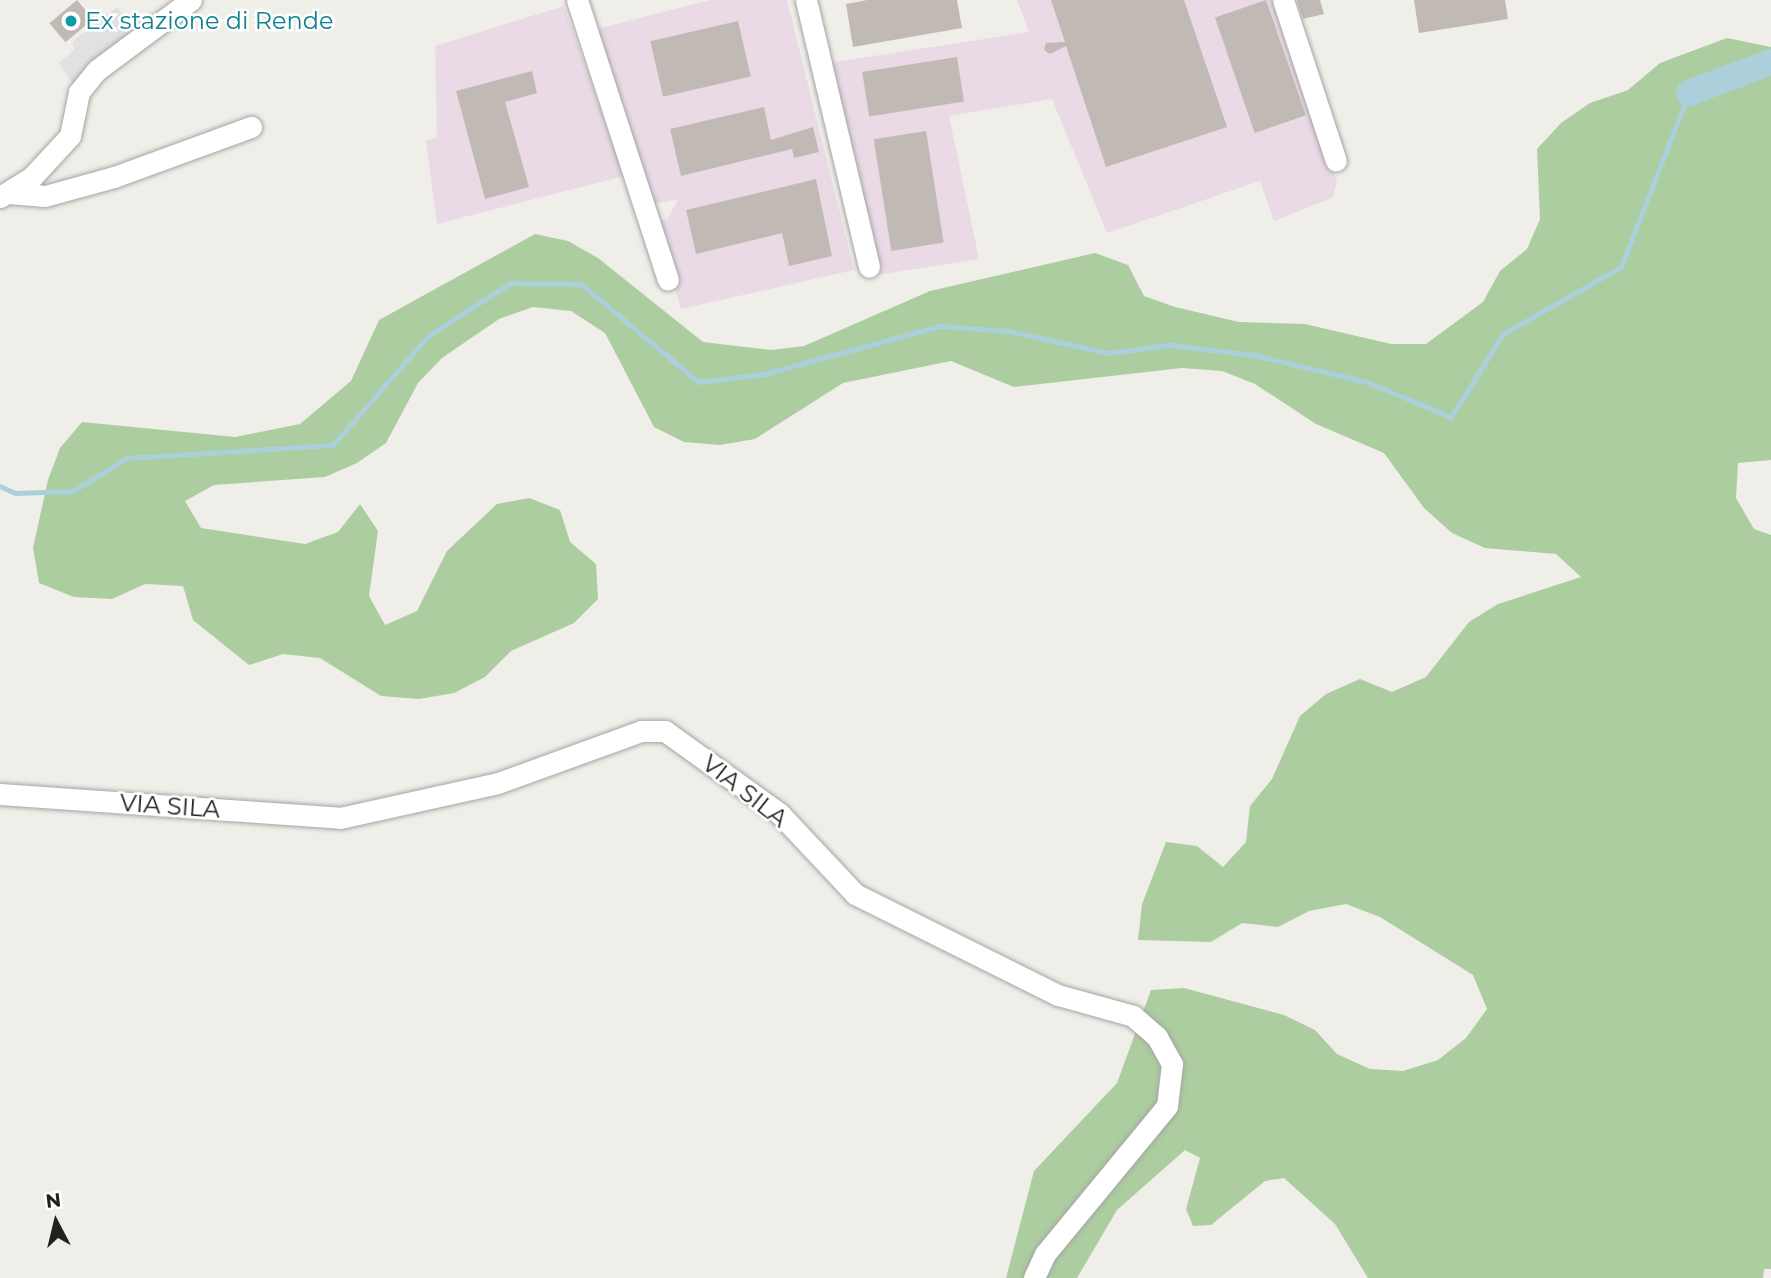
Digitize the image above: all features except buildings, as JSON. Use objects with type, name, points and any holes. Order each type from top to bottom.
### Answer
[{"type":"street","points":[[5,195],[70,136],[79,92],[97,70],[191,0]]},
{"type":"street","points":[[578,0],[668,280]]},
{"type":"street","points":[[806,0],[869,267]]},
{"type":"street","points":[[1283,0],[1336,161]]},
{"type":"street","points":[[5,195],[45,196],[103,180],[251,127]]},
{"type":"street","name":"VIA SILA","points":[[0,794],[340,818],[498,783],[641,730],[666,731],[780,814],[855,894],[1058,996],[1133,1016],[1157,1037],[1172,1064],[1167,1106],[1045,1254],[1034,1278]]},
{"type":"shaded area","points":[[710,0],[787,0],[854,270],[681,309],[656,222],[667,219],[679,199],[647,205],[597,29]]},
{"type":"shaded area","points":[[1017,0],[1274,0],[1337,182],[1332,198],[1274,221],[1260,181],[1107,233],[1052,99],[949,116],[979,259],[877,275],[829,63],[1029,32]]},
{"type":"shaded area","points":[[564,6],[624,176],[437,224],[426,141],[437,137],[435,46]]},
{"type":"shaded area","points":[[117,7],[142,36],[79,92],[59,63],[75,49],[72,42]]},
{"type":"green space","points":[[1727,38],[1771,47],[1771,460],[1738,463],[1736,498],[1754,529],[1771,535],[1771,1269],[1764,1269],[1763,1278],[1368,1278],[1335,1224],[1284,1178],[1265,1181],[1211,1225],[1193,1226],[1186,1209],[1200,1158],[1185,1150],[1117,1210],[1077,1278],[1006,1278],[1034,1171],[1117,1083],[1151,990],[1184,988],[1284,1015],[1315,1030],[1337,1054],[1370,1069],[1403,1071],[1438,1060],[1466,1038],[1487,1009],[1473,975],[1380,917],[1346,904],[1309,911],[1278,927],[1242,923],[1211,942],[1138,940],[1142,904],[1166,842],[1197,846],[1223,867],[1246,842],[1250,806],[1272,779],[1300,716],[1326,694],[1360,679],[1392,692],[1426,677],[1469,622],[1498,604],[1581,577],[1556,554],[1485,548],[1452,533],[1424,508],[1384,453],[1316,424],[1255,384],[1222,371],[1182,368],[1014,387],[951,361],[843,383],[755,439],[720,445],[684,442],[654,427],[605,333],[571,311],[533,307],[499,319],[442,358],[418,383],[386,443],[357,463],[325,477],[214,485],[185,501],[201,528],[305,544],[338,532],[360,504],[378,531],[369,596],[385,625],[417,611],[447,551],[497,504],[529,498],[560,510],[570,542],[596,564],[598,599],[574,623],[511,651],[485,677],[454,693],[419,699],[381,696],[320,658],[283,654],[249,665],[193,620],[183,586],[145,584],[112,599],[74,597],[39,583],[33,548],[48,480],[60,448],[82,422],[235,437],[300,424],[351,381],[379,320],[535,234],[568,241],[598,258],[703,342],[771,350],[804,346],[930,291],[1095,253],[1128,265],[1144,296],[1175,307],[1239,322],[1305,324],[1391,344],[1426,344],[1483,302],[1500,271],[1527,249],[1540,219],[1537,149],[1561,123],[1590,103],[1628,90],[1660,63]]},
{"type":"waterway","points":[[1689,93],[1771,62]]},
{"type":"waterway","points":[[0,486],[16,493],[73,491],[127,458],[333,445],[428,336],[511,283],[581,284],[699,382],[764,374],[940,326],[1009,331],[1108,353],[1170,345],[1254,355],[1367,382],[1451,417],[1503,334],[1621,267],[1689,93]]},
{"type":"place","name":"Ex stazione di Rende","points":[[71,21]]}]
